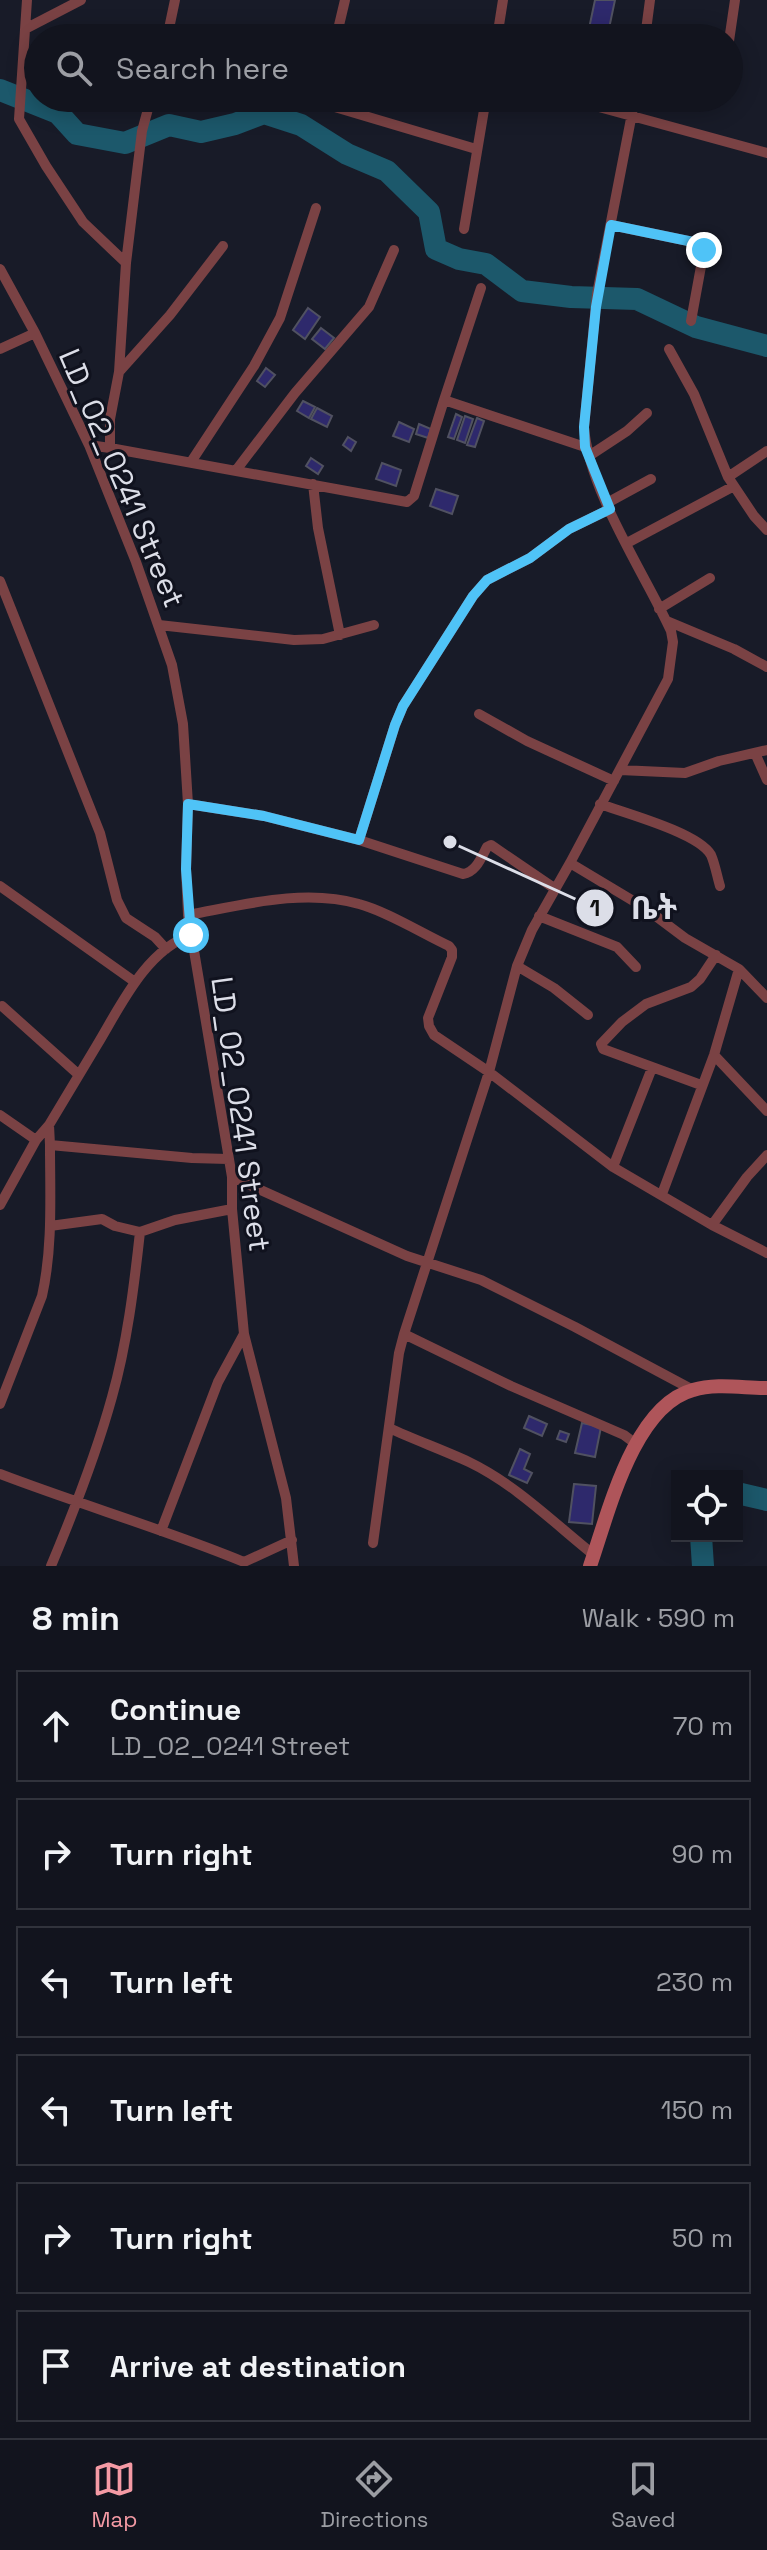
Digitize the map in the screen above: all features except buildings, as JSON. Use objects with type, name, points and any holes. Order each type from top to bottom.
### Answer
[{"type":"main road","points":[[592,1561],[636,1444],[662,1409],[693,1390],[767,1388]]},
{"type":"street","points":[[35,24],[81,0]]},
{"type":"street","points":[[170,24],[175,0]]},
{"type":"street","points":[[339,24],[345,0]]},
{"type":"street","points":[[499,24],[503,0]]},
{"type":"street","points":[[647,24],[650,0]]},
{"type":"street","points":[[731,24],[735,0]]},
{"type":"street","points":[[27,1],[27,24]]},
{"type":"street","points":[[24,61],[19,119],[25,131],[83,222],[126,263]]},
{"type":"street","points":[[110,448],[110,419],[119,372],[126,263],[142,131],[147,112]]},
{"type":"street","points":[[352,112],[476,149]]},
{"type":"street","points":[[464,229],[483,112]]},
{"type":"street","points":[[625,112],[767,153]]},
{"type":"street","points":[[373,1543],[399,1353],[489,1072],[517,966],[539,916],[668,679],[673,642],[667,621],[608,506],[587,451],[584,427],[597,294],[633,114]]},
{"type":"street","points":[[191,462],[254,366],[280,318],[316,208]]},
{"type":"street","points":[[611,225],[702,246],[704,250],[691,321]]},
{"type":"street","points":[[119,372],[170,315],[223,246]]},
{"type":"street","points":[[237,469],[295,393],[369,307],[394,250]]},
{"type":"street","name":"LD_02_0241 Street","points":[[0,269],[89,445],[172,665],[183,724],[188,804],[188,915],[232,1177],[232,1209],[244,1334],[280,1472],[294,1566]]},
{"type":"street","points":[[89,445],[237,469],[396,501],[411,500],[481,288]]},
{"type":"street","points":[[0,349],[35,333]]},
{"type":"street","points":[[669,349],[694,394],[731,481],[767,530]]},
{"type":"street","points":[[444,400],[587,451],[627,431],[647,413]]},
{"type":"street","points":[[627,543],[731,481],[767,451]]},
{"type":"street","points":[[359,840],[403,706],[473,596],[487,580],[530,558],[569,529],[651,479]]},
{"type":"street","points":[[313,484],[318,528],[340,635]]},
{"type":"street","points":[[659,609],[710,578]]},
{"type":"street","points":[[0,581],[100,833],[117,900],[126,918],[155,937],[166,949]]},
{"type":"street","points":[[667,621],[734,649],[767,667]]},
{"type":"street","points":[[159,625],[294,640],[323,639],[374,625]]},
{"type":"street","points":[[479,714],[527,741],[614,781]]},
{"type":"street","points":[[620,770],[685,773],[767,750]]},
{"type":"street","points":[[755,753],[767,780]]},
{"type":"street","points":[[188,804],[264,816],[359,840],[463,874],[475,868],[491,845],[554,888]]},
{"type":"street","points":[[600,804],[648,820],[702,844],[711,855],[720,886]]},
{"type":"street","points":[[570,863],[645,908],[685,938],[739,969],[767,998]]},
{"type":"street","points":[[0,886],[135,982]]},
{"type":"street","points":[[188,915],[305,897],[345,900],[363,905],[449,946],[452,957],[428,1018],[434,1035],[489,1072],[613,1167],[767,1253]]},
{"type":"street","points":[[539,916],[617,947],[636,967]]},
{"type":"street","points":[[0,1205],[36,1140],[49,1125],[135,982],[166,949],[191,935]]},
{"type":"street","points":[[701,1085],[603,1049],[601,1044],[622,1022],[646,1004],[691,987],[716,955]]},
{"type":"street","points":[[517,966],[554,988],[588,1015]]},
{"type":"street","points":[[662,1194],[714,1055],[739,969]]},
{"type":"street","points":[[2,1006],[79,1075]]},
{"type":"street","points":[[714,1055],[767,1111]]},
{"type":"street","points":[[613,1167],[652,1068]]},
{"type":"street","points":[[0,1115],[36,1140]]},
{"type":"street","points":[[0,1404],[42,1296],[50,1226],[49,1125]]},
{"type":"street","points":[[50,1145],[169,1157],[228,1159]]},
{"type":"street","points":[[712,1225],[767,1155]]},
{"type":"street","points":[[232,1177],[407,1256],[481,1280],[693,1390]]},
{"type":"street","points":[[50,1226],[102,1219],[115,1226],[140,1232],[175,1220],[232,1209]]},
{"type":"street","points":[[51,1566],[78,1503],[112,1397],[129,1316],[140,1232]]},
{"type":"street","points":[[161,1531],[218,1382],[244,1334]]},
{"type":"street","points":[[404,1334],[511,1386],[624,1435],[636,1444]]},
{"type":"street","points":[[389,1428],[470,1463],[495,1478],[522,1496],[592,1561]]},
{"type":"street","points":[[0,1474],[161,1531],[243,1564],[292,1540]]},
{"type":"waterway","points":[[0,90],[24,100]]},
{"type":"waterway","points":[[55,112],[77,134],[125,143],[169,125],[201,132],[264,113],[301,125],[347,154],[387,171],[429,212],[436,249],[459,259],[486,264],[522,291],[571,297],[637,299],[696,327],[767,346]]},
{"type":"waterway","points":[[743,1494],[767,1500]]},
{"type":"waterway","points":[[701,1542],[703,1566]]},
{"type":"place","name":"ቤት","points":[[450,842]]},
{"type":"route","points":[[191,935],[186,869],[188,804],[264,816],[359,840],[403,706],[473,596],[487,580],[530,558],[569,529],[610,509],[585,447],[584,427],[596,307],[611,225],[698,243],[704,250]]}]
